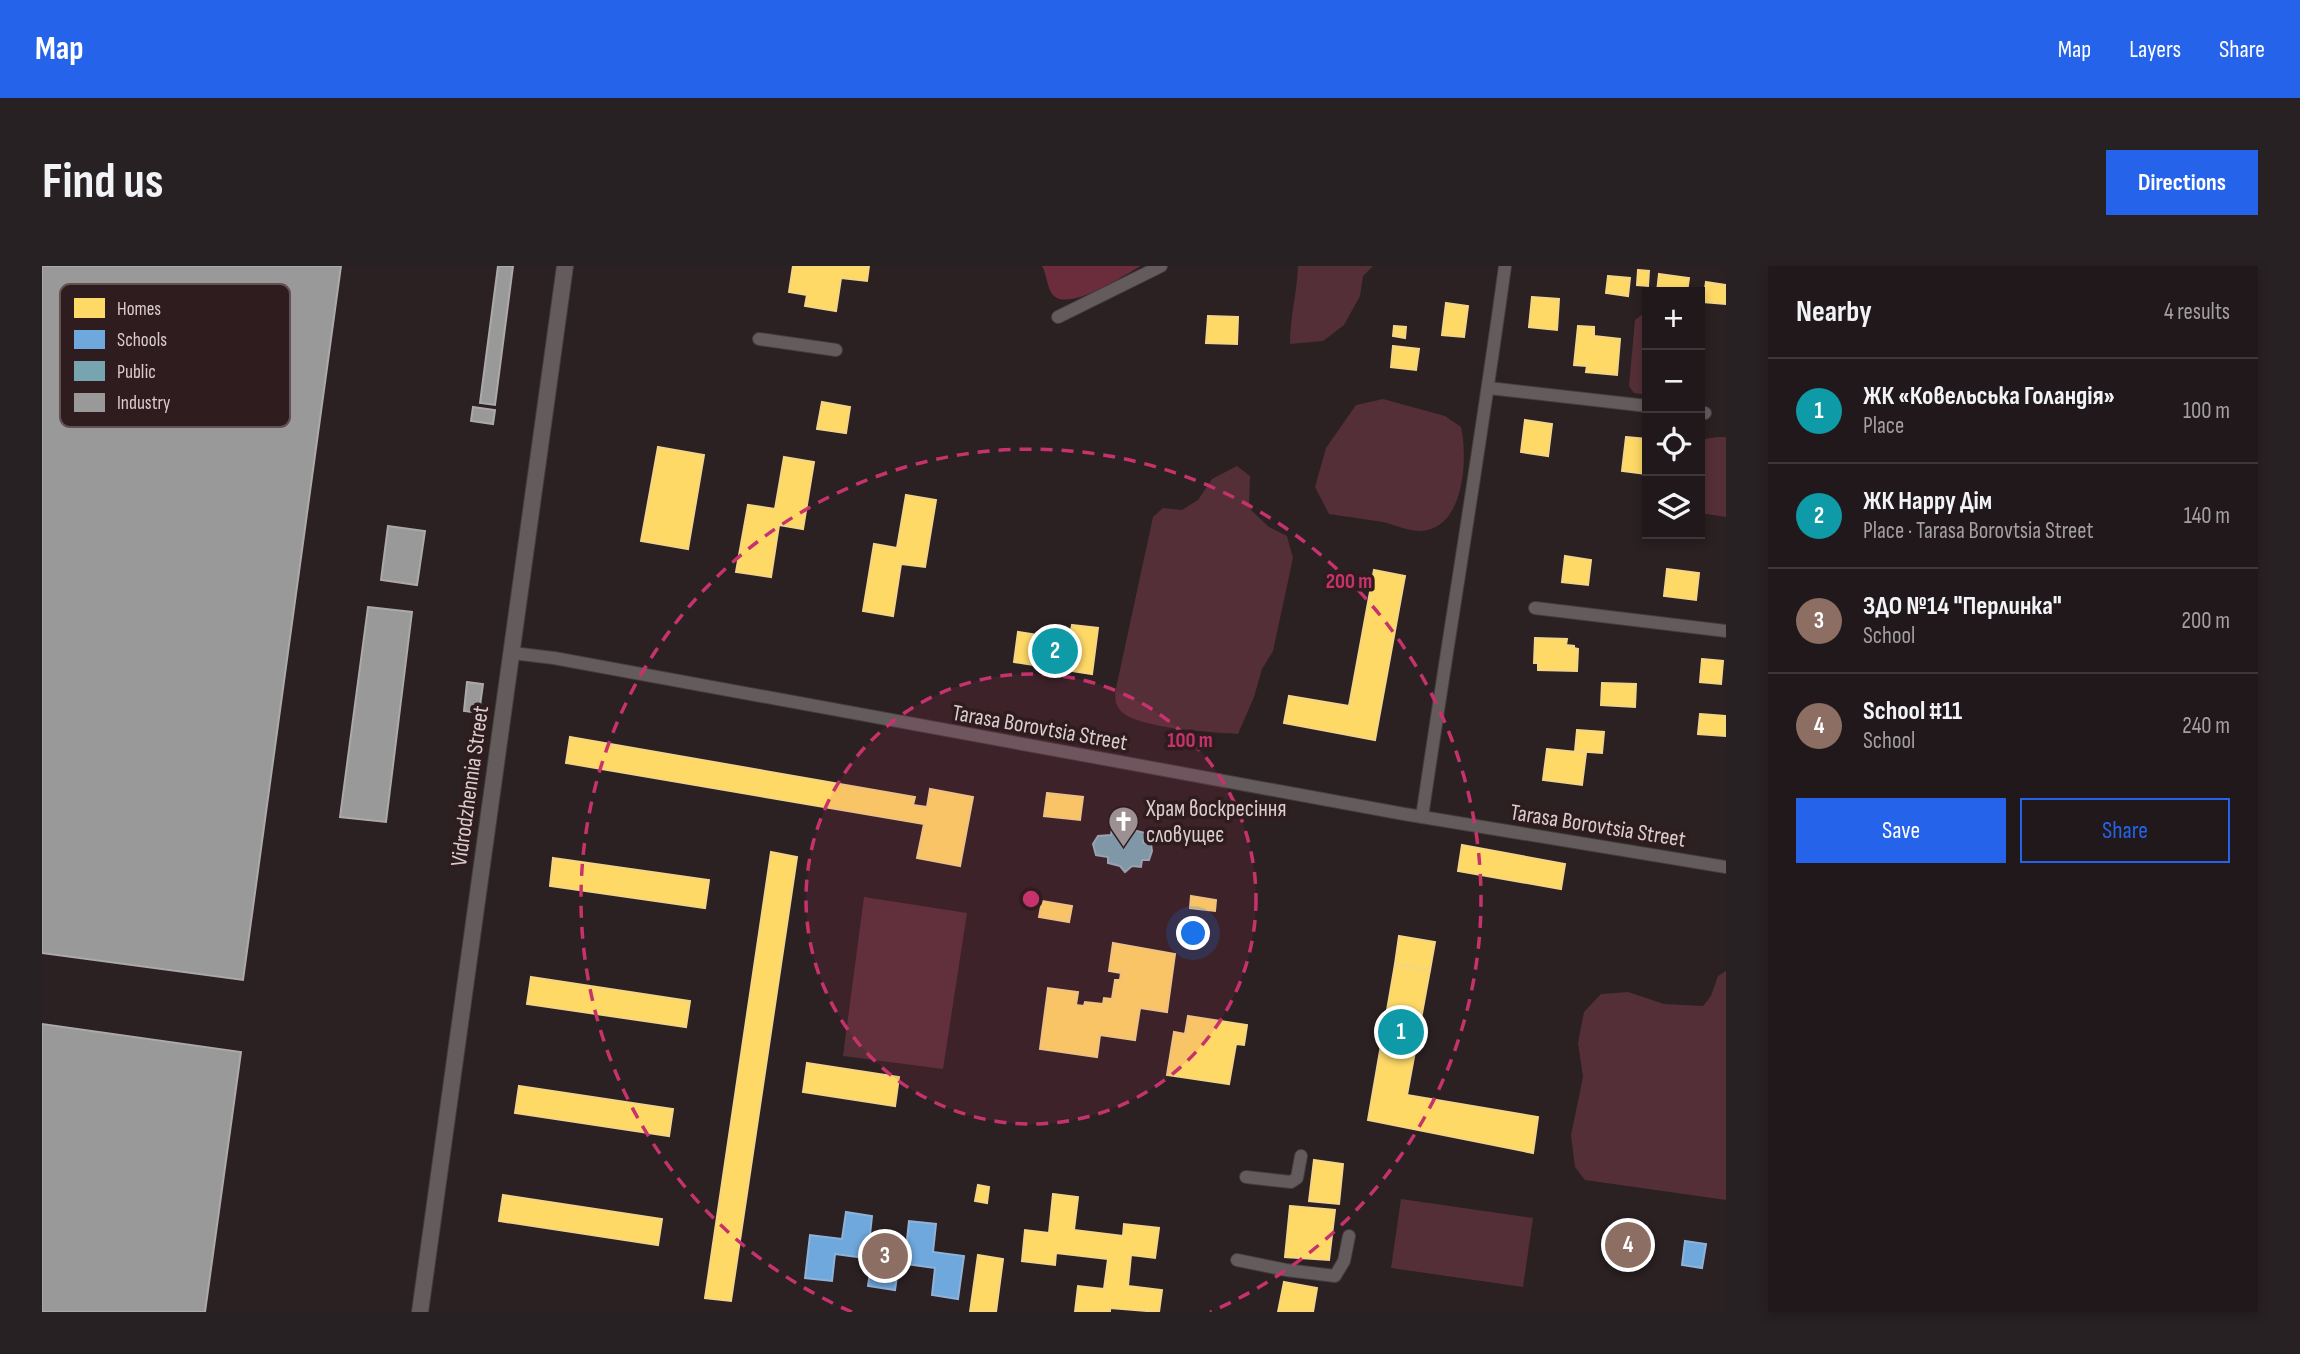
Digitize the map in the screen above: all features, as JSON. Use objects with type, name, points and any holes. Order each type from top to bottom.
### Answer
[{"type":"street","name":"Vidrodzhennia Street","points":[[420,1312],[565,266]]},
{"type":"street","points":[[1058,317],[1161,266]]},
{"type":"street","points":[[1422,817],[1454,594],[1489,388],[1505,266]]},
{"type":"street","points":[[759,339],[836,350]]},
{"type":"street","points":[[1489,388],[1642,405]]},
{"type":"street","points":[[1535,608],[1726,631]]},
{"type":"street","name":"Tarasa Borovtsia Street","points":[[512,653],[1422,817],[1726,867]]},
{"type":"street","points":[[1246,1177],[1291,1182],[1297,1178],[1301,1156]]},
{"type":"street","points":[[1237,1260],[1335,1276],[1344,1261],[1349,1236]]},
{"type":"shaded area","points":[[1042,266],[1141,266],[1098,290],[1072,299],[1062,299],[1052,293]]},
{"type":"shaded area","points":[[1298,266],[1373,266],[1363,276],[1360,296],[1344,325],[1323,341],[1290,344]]},
{"type":"shaded area","points":[[1642,315],[1642,394],[1634,393],[1629,386],[1635,320]]},
{"type":"shaded area","points":[[1383,399],[1445,416],[1461,427],[1464,456],[1460,490],[1455,506],[1446,519],[1435,527],[1416,531],[1383,522],[1329,514],[1315,487],[1326,448],[1356,405]]},
{"type":"shaded area","points":[[1726,437],[1726,517],[1705,514],[1705,439]]},
{"type":"shaded area","points":[[1237,466],[1250,476],[1249,508],[1269,527],[1287,536],[1293,558],[1273,651],[1262,669],[1254,697],[1238,734],[1176,728],[1129,716],[1120,710],[1115,699],[1153,517],[1163,508],[1182,510],[1198,500],[1212,479]]},
{"type":"shaded area","points":[[864,897],[967,913],[943,1069],[843,1056]]},
{"type":"shaded area","points":[[1726,971],[1726,1200],[1585,1180],[1575,1167],[1571,1135],[1583,1077],[1578,1043],[1584,1012],[1601,994],[1628,992],[1664,1004],[1703,1006],[1711,996],[1718,976]]},
{"type":"shaded area","points":[[1401,1199],[1533,1218],[1523,1287],[1391,1268]]},
{"type":"building: Homes","points":[[793,266],[869,266],[867,281],[841,278],[836,311],[805,306],[807,295],[789,292]]},
{"type":"building: Homes","points":[[1638,270],[1649,271],[1648,286],[1637,285]]},
{"type":"building: Homes","points":[[1659,274],[1689,278],[1688,287],[1658,287]]},
{"type":"building: Homes","points":[[1608,276],[1630,278],[1628,296],[1606,293]]},
{"type":"building: Homes","points":[[1706,282],[1726,285],[1726,304],[1705,302]]},
{"type":"building: Homes","points":[[1532,297],[1559,299],[1557,330],[1529,327]]},
{"type":"building: Homes","points":[[1446,303],[1468,306],[1464,337],[1442,335]]},
{"type":"building: Homes","points":[[1208,316],[1238,317],[1237,344],[1206,343]]},
{"type":"building: Homes","points":[[1394,326],[1406,327],[1405,338],[1393,336]]},
{"type":"building: Homes","points":[[1578,326],[1594,327],[1594,336],[1620,339],[1617,375],[1586,372],[1587,366],[1574,365]]},
{"type":"building: Homes","points":[[1393,346],[1419,349],[1416,370],[1391,367]]},
{"type":"building: Homes","points":[[822,402],[850,407],[846,433],[817,429]]},
{"type":"building: Homes","points":[[1525,420],[1552,424],[1548,456],[1521,452]]},
{"type":"building: Homes","points":[[1626,437],[1642,439],[1642,473],[1622,471]]},
{"type":"building: Homes","points":[[658,447],[704,455],[688,549],[641,541]]},
{"type":"building: Homes","points":[[784,457],[814,462],[803,529],[779,525],[771,577],[736,572],[748,505],[775,509]]},
{"type":"building: Homes","points":[[906,495],[936,500],[925,567],[901,564],[893,616],[863,611],[874,544],[897,548]]},
{"type":"building: Homes","points":[[1565,556],[1591,560],[1588,585],[1562,582]]},
{"type":"building: Homes","points":[[1667,569],[1699,573],[1696,600],[1664,596]]},
{"type":"building: Homes","points":[[1374,570],[1405,576],[1375,740],[1284,723],[1289,696],[1349,706]]},
{"type":"building: Homes","points":[[1072,625],[1098,628],[1092,674],[1014,662],[1018,632],[1069,640]]},
{"type":"building: Homes","points":[[1535,638],[1567,639],[1566,645],[1578,649],[1577,671],[1538,670],[1538,663],[1534,663]]},
{"type":"building: Homes","points":[[1702,659],[1723,661],[1721,684],[1700,682]]},
{"type":"building: Homes","points":[[1602,683],[1636,684],[1635,707],[1601,705]]},
{"type":"building: Homes","points":[[1700,714],[1726,716],[1726,736],[1698,734]]},
{"type":"building: Homes","points":[[1577,730],[1604,732],[1602,753],[1575,751]]},
{"type":"building: Homes","points":[[570,737],[915,797],[913,805],[927,807],[930,789],[973,797],[960,866],[917,858],[924,824],[566,763]]},
{"type":"building: Homes","points":[[1547,749],[1586,753],[1582,785],[1543,780]]},
{"type":"building: Homes","points":[[1047,793],[1083,797],[1080,820],[1044,816]]},
{"type":"building: Homes","points":[[1462,845],[1565,864],[1561,889],[1458,871]]},
{"type":"building: Homes","points":[[771,852],[797,857],[731,1301],[705,1298]]},
{"type":"building: Homes","points":[[553,858],[709,880],[705,908],[550,886]]},
{"type":"building: Homes","points":[[1191,896],[1216,900],[1215,911],[1190,908]]},
{"type":"building: Homes","points":[[1042,901],[1072,906],[1069,922],[1039,917]]},
{"type":"building: Homes","points":[[1399,936],[1435,942],[1430,970],[1395,964]]},
{"type":"building: Homes","points":[[1113,943],[1175,954],[1167,1012],[1140,1008],[1135,1040],[1100,1035],[1097,1057],[1040,1049],[1048,988],[1078,992],[1076,1005],[1084,1006],[1085,1002],[1103,1004],[1104,998],[1112,999],[1115,980],[1120,980],[1121,973],[1109,971]]},
{"type":"building: Homes","points":[[1395,964],[1430,970],[1407,1095],[1538,1117],[1533,1153],[1368,1120]]},
{"type":"building: Homes","points":[[531,977],[690,1001],[686,1027],[527,1004]]},
{"type":"building: Homes","points":[[1188,1016],[1247,1025],[1244,1045],[1236,1044],[1229,1084],[1167,1075],[1174,1032],[1185,1034]]},
{"type":"building: Homes","points":[[807,1063],[899,1077],[895,1106],[803,1092]]},
{"type":"building: Homes","points":[[519,1086],[673,1109],[669,1136],[515,1113]]},
{"type":"building: Homes","points":[[1314,1160],[1343,1164],[1339,1204],[1309,1201]]},
{"type":"building: Homes","points":[[978,1185],[989,1187],[987,1203],[975,1201]]},
{"type":"building: Homes","points":[[1053,1194],[1078,1197],[1074,1230],[1123,1236],[1124,1224],[1159,1228],[1155,1258],[1131,1255],[1128,1286],[1162,1290],[1159,1312],[1110,1308],[1110,1312],[1075,1312],[1078,1286],[1104,1289],[1108,1259],[1056,1253],[1055,1265],[1022,1261],[1025,1230],[1049,1233]]},
{"type":"building: Homes","points":[[503,1195],[662,1219],[658,1245],[499,1221]]},
{"type":"building: Homes","points":[[1290,1206],[1335,1210],[1329,1260],[1285,1257]]},
{"type":"building: Homes","points":[[978,1255],[1003,1259],[996,1312],[970,1312]]},
{"type":"building: Homes","points":[[1284,1282],[1317,1288],[1313,1312],[1278,1312]]},
{"type":"building: Schools","points":[[846,1212],[872,1216],[869,1244],[906,1249],[909,1221],[936,1224],[933,1252],[964,1256],[958,1299],[932,1295],[935,1268],[899,1263],[895,1290],[868,1286],[872,1259],[835,1254],[832,1281],[805,1278],[810,1235],[842,1239]]},
{"type":"building: Schools","points":[[1685,1241],[1706,1244],[1702,1268],[1682,1265]]},
{"type":"building: Public","name":"Храм воскресіння словущеє","points":[[1129,824],[1133,830],[1145,833],[1143,843],[1151,844],[1152,851],[1149,860],[1142,860],[1141,867],[1132,866],[1125,872],[1120,866],[1108,863],[1108,857],[1096,855],[1093,844],[1098,836],[1111,835],[1112,829],[1123,829]]},
{"type":"building: Industry","points":[[42,266],[341,266],[243,980],[42,953]]},
{"type":"building: Industry","points":[[498,266],[513,266],[495,405],[480,403]]},
{"type":"building: Industry","points":[[473,407],[495,410],[493,424],[471,421]]},
{"type":"building: Industry","points":[[388,526],[425,531],[417,585],[381,580]]},
{"type":"building: Industry","points":[[368,607],[412,612],[386,822],[340,817]]},
{"type":"building: Industry","points":[[467,682],[483,684],[479,713],[464,711]]},
{"type":"building: Industry","points":[[42,1024],[241,1052],[205,1312],[42,1312]]},
{"type":"place","name":"ЖК Happy Дім","points":[[1055,651]]},
{"type":"place","name":"Храм воскресіння словущеє","points":[[1123,848]]},
{"type":"place","name":"ЖК «Ковельська Голандія»","points":[[1401,1032]]},
{"type":"place","name":"School #11","points":[[1628,1245]]},
{"type":"place","name":"ЗДО №14 \"Перлинка\"","points":[[885,1256]]}]
